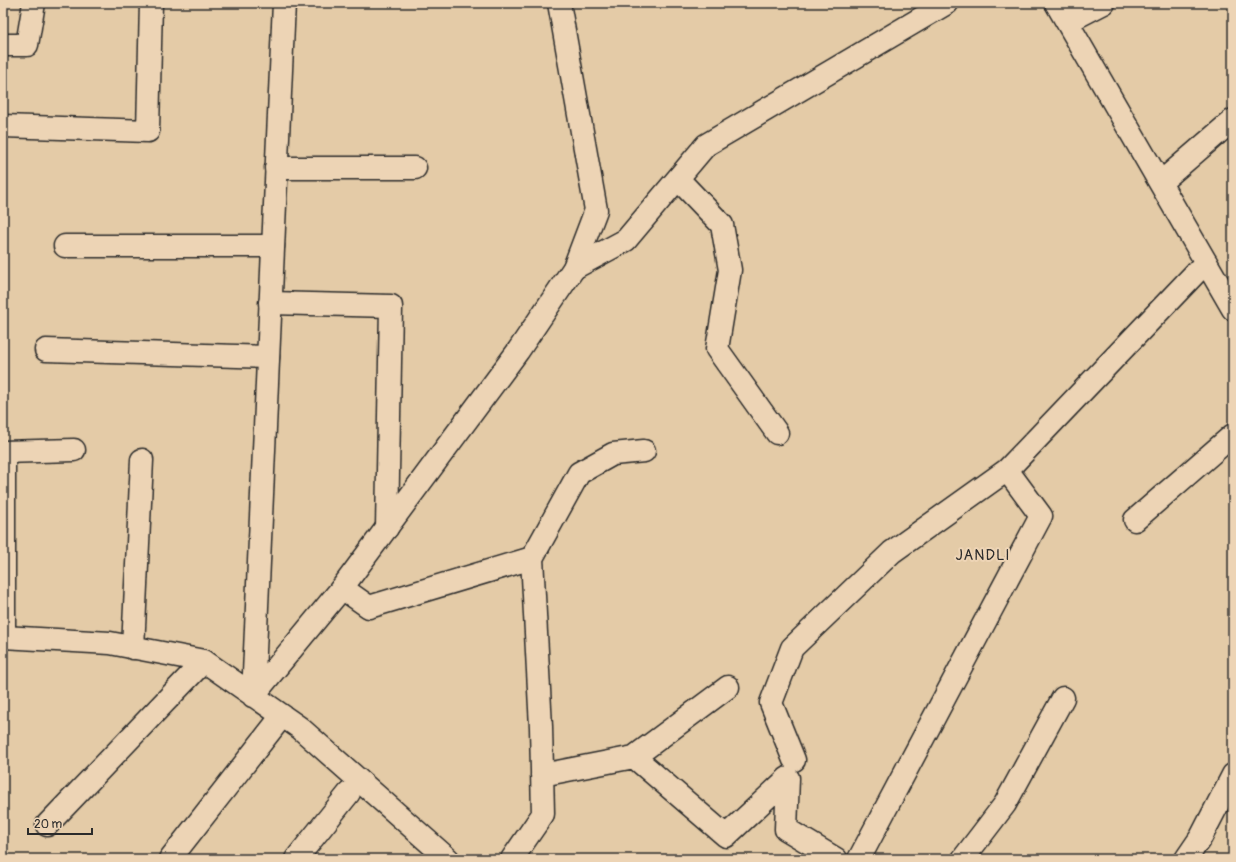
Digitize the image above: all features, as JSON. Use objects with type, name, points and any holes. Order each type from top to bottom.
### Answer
[{"type":"street","points":[[3,45],[27,45],[34,3]]},
{"type":"street","points":[[3,126],[148,131],[151,3]]},
{"type":"street","points":[[253,696],[284,3]]},
{"type":"street","points":[[253,696],[342,588],[518,351],[574,268],[596,210],[559,3]]},
{"type":"street","points":[[574,268],[626,240],[706,145],[947,3]]},
{"type":"street","points":[[1056,3],[1233,309]]},
{"type":"street","points":[[1067,22],[1104,3]]},
{"type":"street","points":[[1160,183],[1233,120]]},
{"type":"street","points":[[276,168],[415,168]]},
{"type":"street","points":[[678,178],[722,225],[730,270],[717,349],[777,432]]},
{"type":"street","points":[[65,246],[273,246]]},
{"type":"street","points":[[794,760],[771,703],[792,648],[892,552],[1007,470],[1206,262]]},
{"type":"street","points":[[270,303],[391,306],[386,528]]},
{"type":"street","points":[[46,350],[268,357]]},
{"type":"street","points":[[1135,520],[1233,435]]},
{"type":"street","points":[[74,450],[4,452],[4,637],[110,643],[204,661],[300,728],[448,859]]},
{"type":"street","points":[[512,859],[543,814],[541,727],[532,558],[579,473],[613,454],[644,451]]},
{"type":"street","points":[[134,648],[142,460]]},
{"type":"street","points":[[860,859],[1041,516],[1007,470]]},
{"type":"street","points":[[342,588],[369,607],[532,558]]},
{"type":"street","points":[[47,825],[204,661]]},
{"type":"street","points":[[542,775],[634,757],[728,686]]},
{"type":"street","points":[[963,859],[1006,804],[1063,698]]},
{"type":"street","points":[[170,859],[282,716]]},
{"type":"street","points":[[634,757],[726,836],[788,778],[786,829],[836,859]]},
{"type":"street","points":[[1186,859],[1201,837],[1233,775]]},
{"type":"street","points":[[296,859],[349,793]]},
{"type":"district","name":"JANDLI","points":[[983,555]]}]
